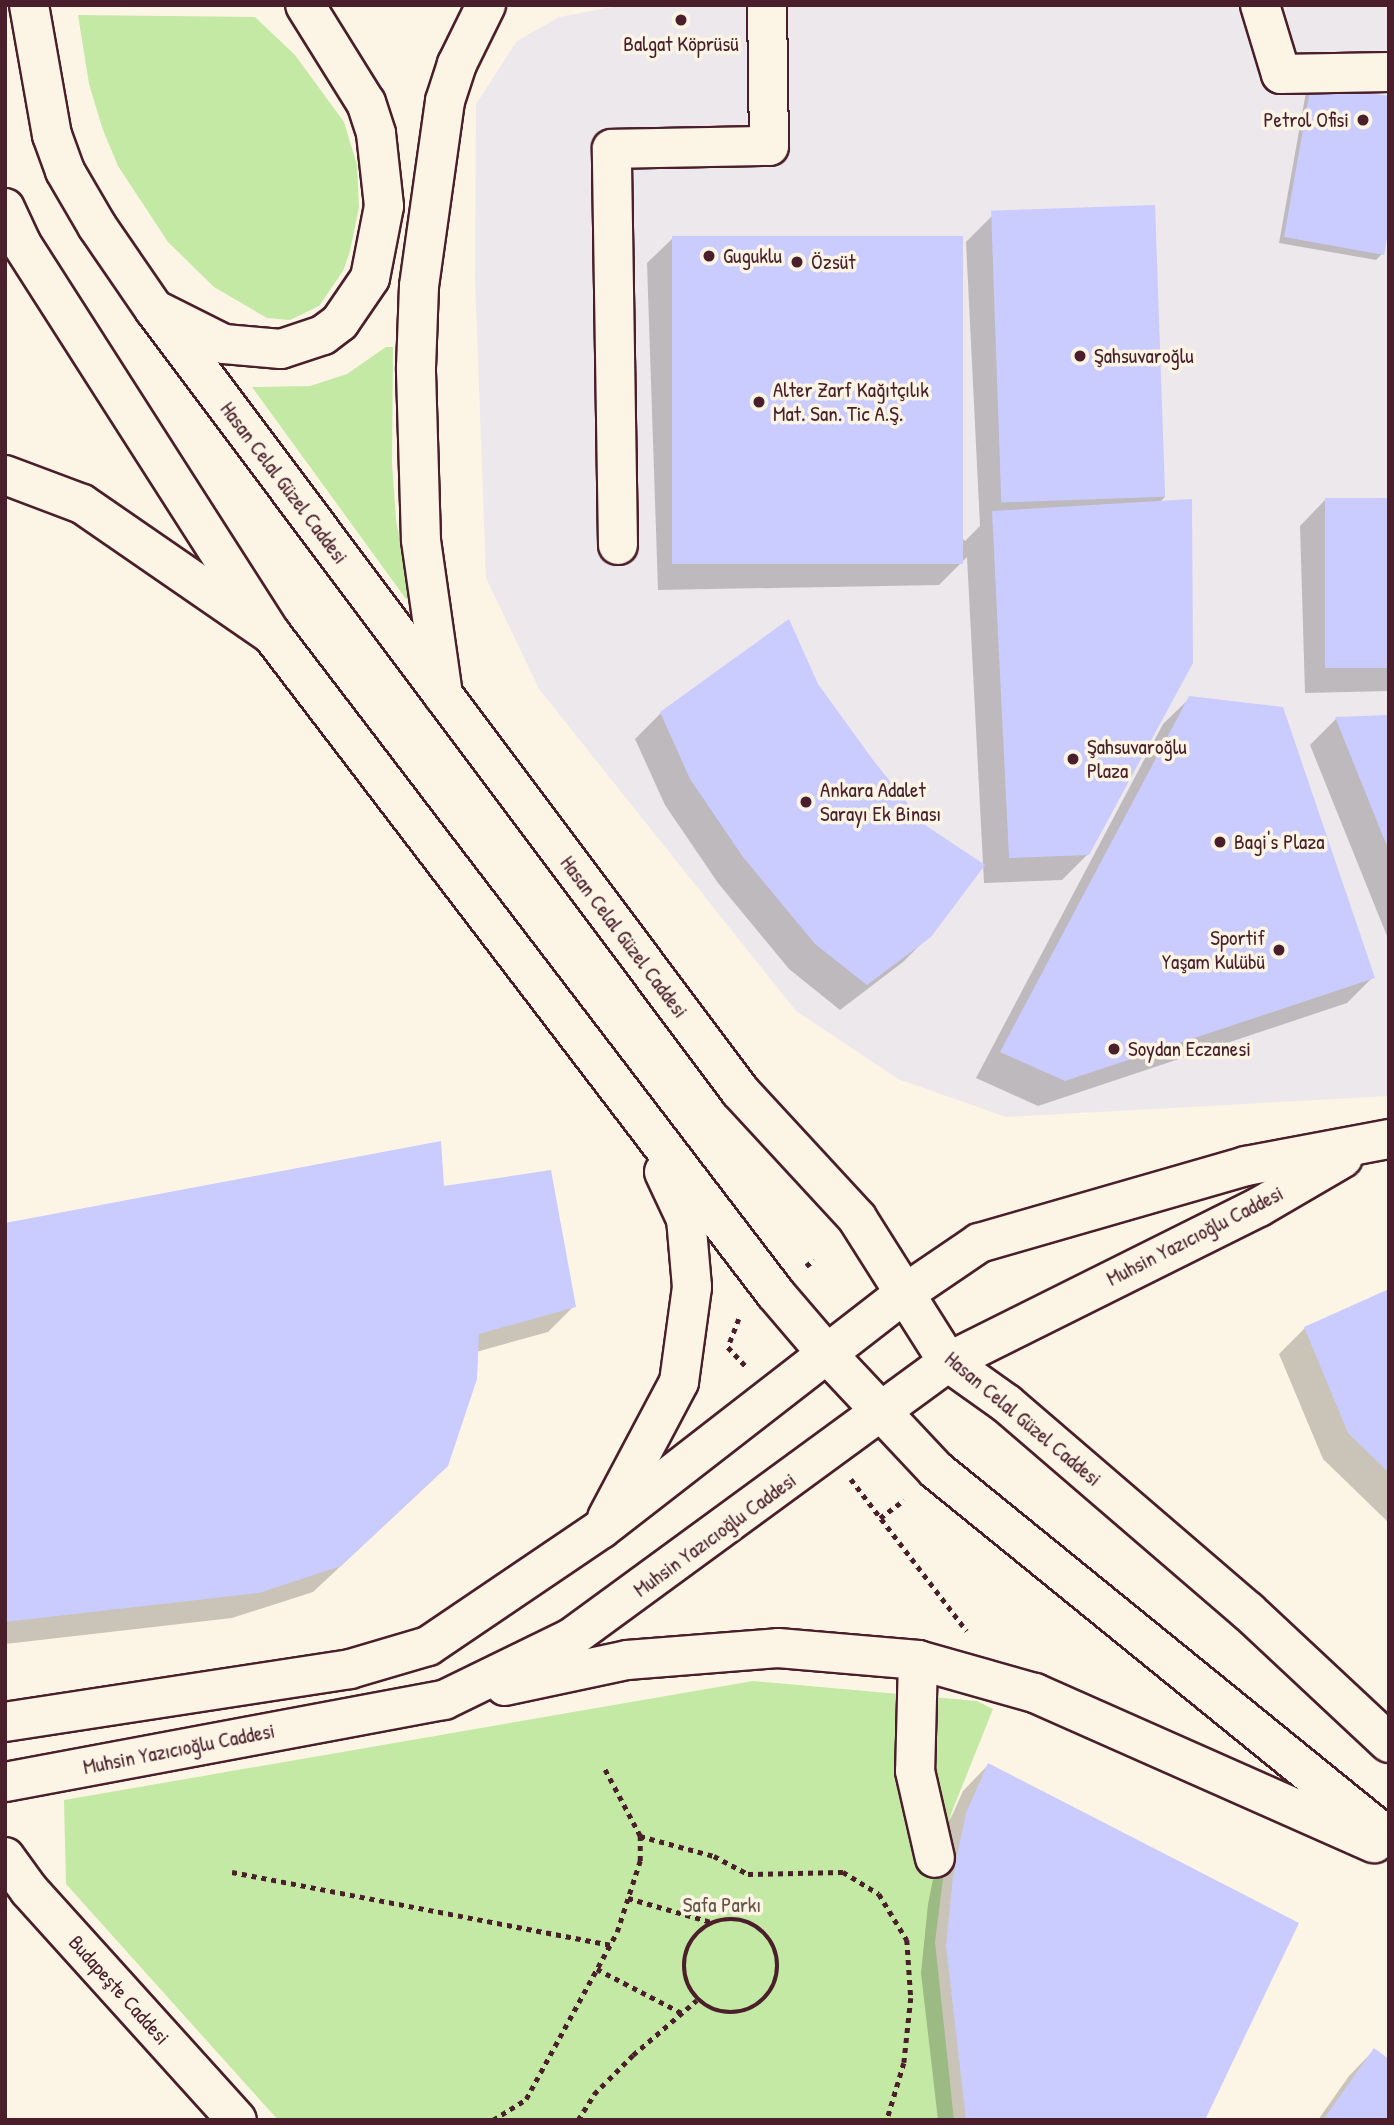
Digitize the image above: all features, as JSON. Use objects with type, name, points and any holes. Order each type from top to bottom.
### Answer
[{"type":"main road","name":"Hasan Celal Güzel Caddesi","points":[[29,5],[43,95],[65,170],[154,310],[740,1091],[857,1217],[948,1362],[1007,1404],[1248,1611],[1389,1743]]},
{"type":"main road","points":[[154,310],[224,344],[281,349],[323,335],[340,321],[370,278],[384,206],[376,133],[366,103],[305,5]]},
{"type":"main road","points":[[443,695],[421,540],[415,368],[419,286],[445,101],[457,64],[486,5]]},
{"type":"main road","points":[[618,545],[612,149],[769,146],[767,5]]},
{"type":"main road","points":[[1260,5],[1281,74],[1389,72]]},
{"type":"main road","points":[[5,208],[21,243],[272,635],[633,1106],[829,1356],[936,1470],[1389,1838]]},
{"type":"main road","points":[[5,475],[82,504],[272,635]]},
{"type":"main road","points":[[601,1529],[679,1382],[692,1287],[686,1219],[633,1106]]},
{"type":"main road","name":"Muhsin Yazıcıoğlu Caddesi","points":[[5,1722],[349,1669],[428,1646],[601,1529],[829,1356],[904,1294],[979,1243],[1246,1167],[1379,1141]]},
{"type":"main road","name":"Muhsin Yazıcıoğlu Caddesi","points":[[5,1782],[444,1700],[571,1638],[883,1415],[948,1362],[1259,1207],[1379,1141]]},
{"type":"main road","points":[[444,1700],[627,1660],[778,1648],[918,1660],[1035,1693],[1389,1849]]},
{"type":"main road","points":[[918,1660],[915,1771],[935,1858]]},
{"type":"main road","name":"Budapeşte Caddesi","points":[[5,1857],[29,1890],[237,2120]]},
{"type":"path","points":[[806,1266],[814,1261]]},
{"type":"path","points":[[739,1320],[729,1347],[750,1370]]},
{"type":"path","points":[[844,1471],[971,1636]]},
{"type":"path","points":[[880,1518],[904,1500]]},
{"type":"path","points":[[494,2120],[526,2099],[610,1945],[640,1861],[640,1836],[604,1768]]},
{"type":"path","points":[[640,1836],[714,1856],[748,1874],[843,1872],[879,1894],[907,1940],[911,1997],[904,2063],[887,2120]]},
{"type":"path","points":[[232,1872],[610,1945]]},
{"type":"path","points":[[628,1898],[711,1922]]},
{"type":"path","points":[[730,1918],[748,1921],[769,1939],[779,1965],[765,1999],[750,2010],[731,2014],[713,2010],[697,2000],[687,1985],[686,1948],[696,1932],[711,1922],[730,1918]]},
{"type":"path","points":[[597,1969],[682,2013]]},
{"type":"path","points":[[578,2120],[594,2094],[697,2000]]},
{"type":"shaded area","points":[[623,5],[1389,5],[1389,1096],[1006,1117],[898,1079],[796,1011],[539,689],[486,578],[475,278],[476,104],[517,41],[559,17]]},
{"type":"green space","points":[[78,15],[255,17],[295,55],[344,122],[357,165],[359,207],[350,251],[343,271],[319,306],[290,320],[267,318],[214,287],[168,242],[118,166],[103,130],[89,84]]},
{"type":"green space","points":[[386,347],[393,347],[392,463],[396,520],[411,597],[406,599],[252,387],[310,386],[347,374]]},
{"type":"green space","name":"Safa Parkı","points":[[753,1681],[977,1701],[993,1709],[951,1814],[935,1942],[954,2120],[278,2120],[66,1884],[64,1800]]},
{"type":"building","points":[[1311,84],[1389,96],[1389,227],[1384,255],[1284,237]]},
{"type":"building","name":"Şahsuvaroğlu","points":[[1155,205],[1165,497],[1001,503],[991,211]]},
{"type":"building","points":[[672,236],[963,236],[963,564],[672,564]]},
{"type":"building","points":[[1325,498],[1389,498],[1389,668],[1325,668]]},
{"type":"building","name":"Şahsuvaroğlu Plaza","points":[[1192,499],[1193,663],[1089,855],[1009,858],[992,511]]},
{"type":"building","name":"Ankara Adalet Sarayı Ek Binası","points":[[789,619],[818,684],[873,760],[925,825],[985,865],[931,937],[867,985],[815,944],[743,857],[690,779],[660,712]]},
{"type":"building","name":"Bagi's Plaza","points":[[1189,696],[1283,707],[1375,978],[1065,1081],[1000,1052]]},
{"type":"building","points":[[1389,715],[1389,851],[1335,717]]},
{"type":"building","points":[[441,1141],[444,1186],[551,1170],[576,1307],[479,1334],[477,1379],[448,1466],[341,1566],[259,1593],[5,1622],[5,1223]]},
{"type":"building","points":[[1389,1289],[1389,1473],[1348,1433],[1304,1327]]},
{"type":"building","points":[[988,1763],[1299,1923],[1205,2120],[966,2120],[946,1946],[953,1876],[966,1813]]},
{"type":"building","points":[[1374,2048],[1389,2059],[1389,2120],[1323,2120]]},
{"type":"place","name":"Balgat Köprüsü","points":[[681,20]]},
{"type":"place","name":"Petrol Ofisi","points":[[1363,120]]},
{"type":"place","name":"Guguklu","points":[[709,256]]},
{"type":"place","name":"Özsüt","points":[[797,262]]},
{"type":"place","name":"Şahsuvaroğlu","points":[[1080,356]]},
{"type":"place","name":"Alter Zarf Kağıtçılık Mat. San. Tic A.Ş.","points":[[759,402]]},
{"type":"place","name":"Şahsuvaroğlu Plaza","points":[[1073,759]]},
{"type":"place","name":"Ankara Adalet Sarayı Ek Binası","points":[[806,802]]},
{"type":"place","name":"Bagi's Plaza","points":[[1220,842]]},
{"type":"place","name":"Sportif Yaşam Kulübü","points":[[1279,950]]},
{"type":"place","name":"Soydan Eczanesi","points":[[1114,1049]]}]
